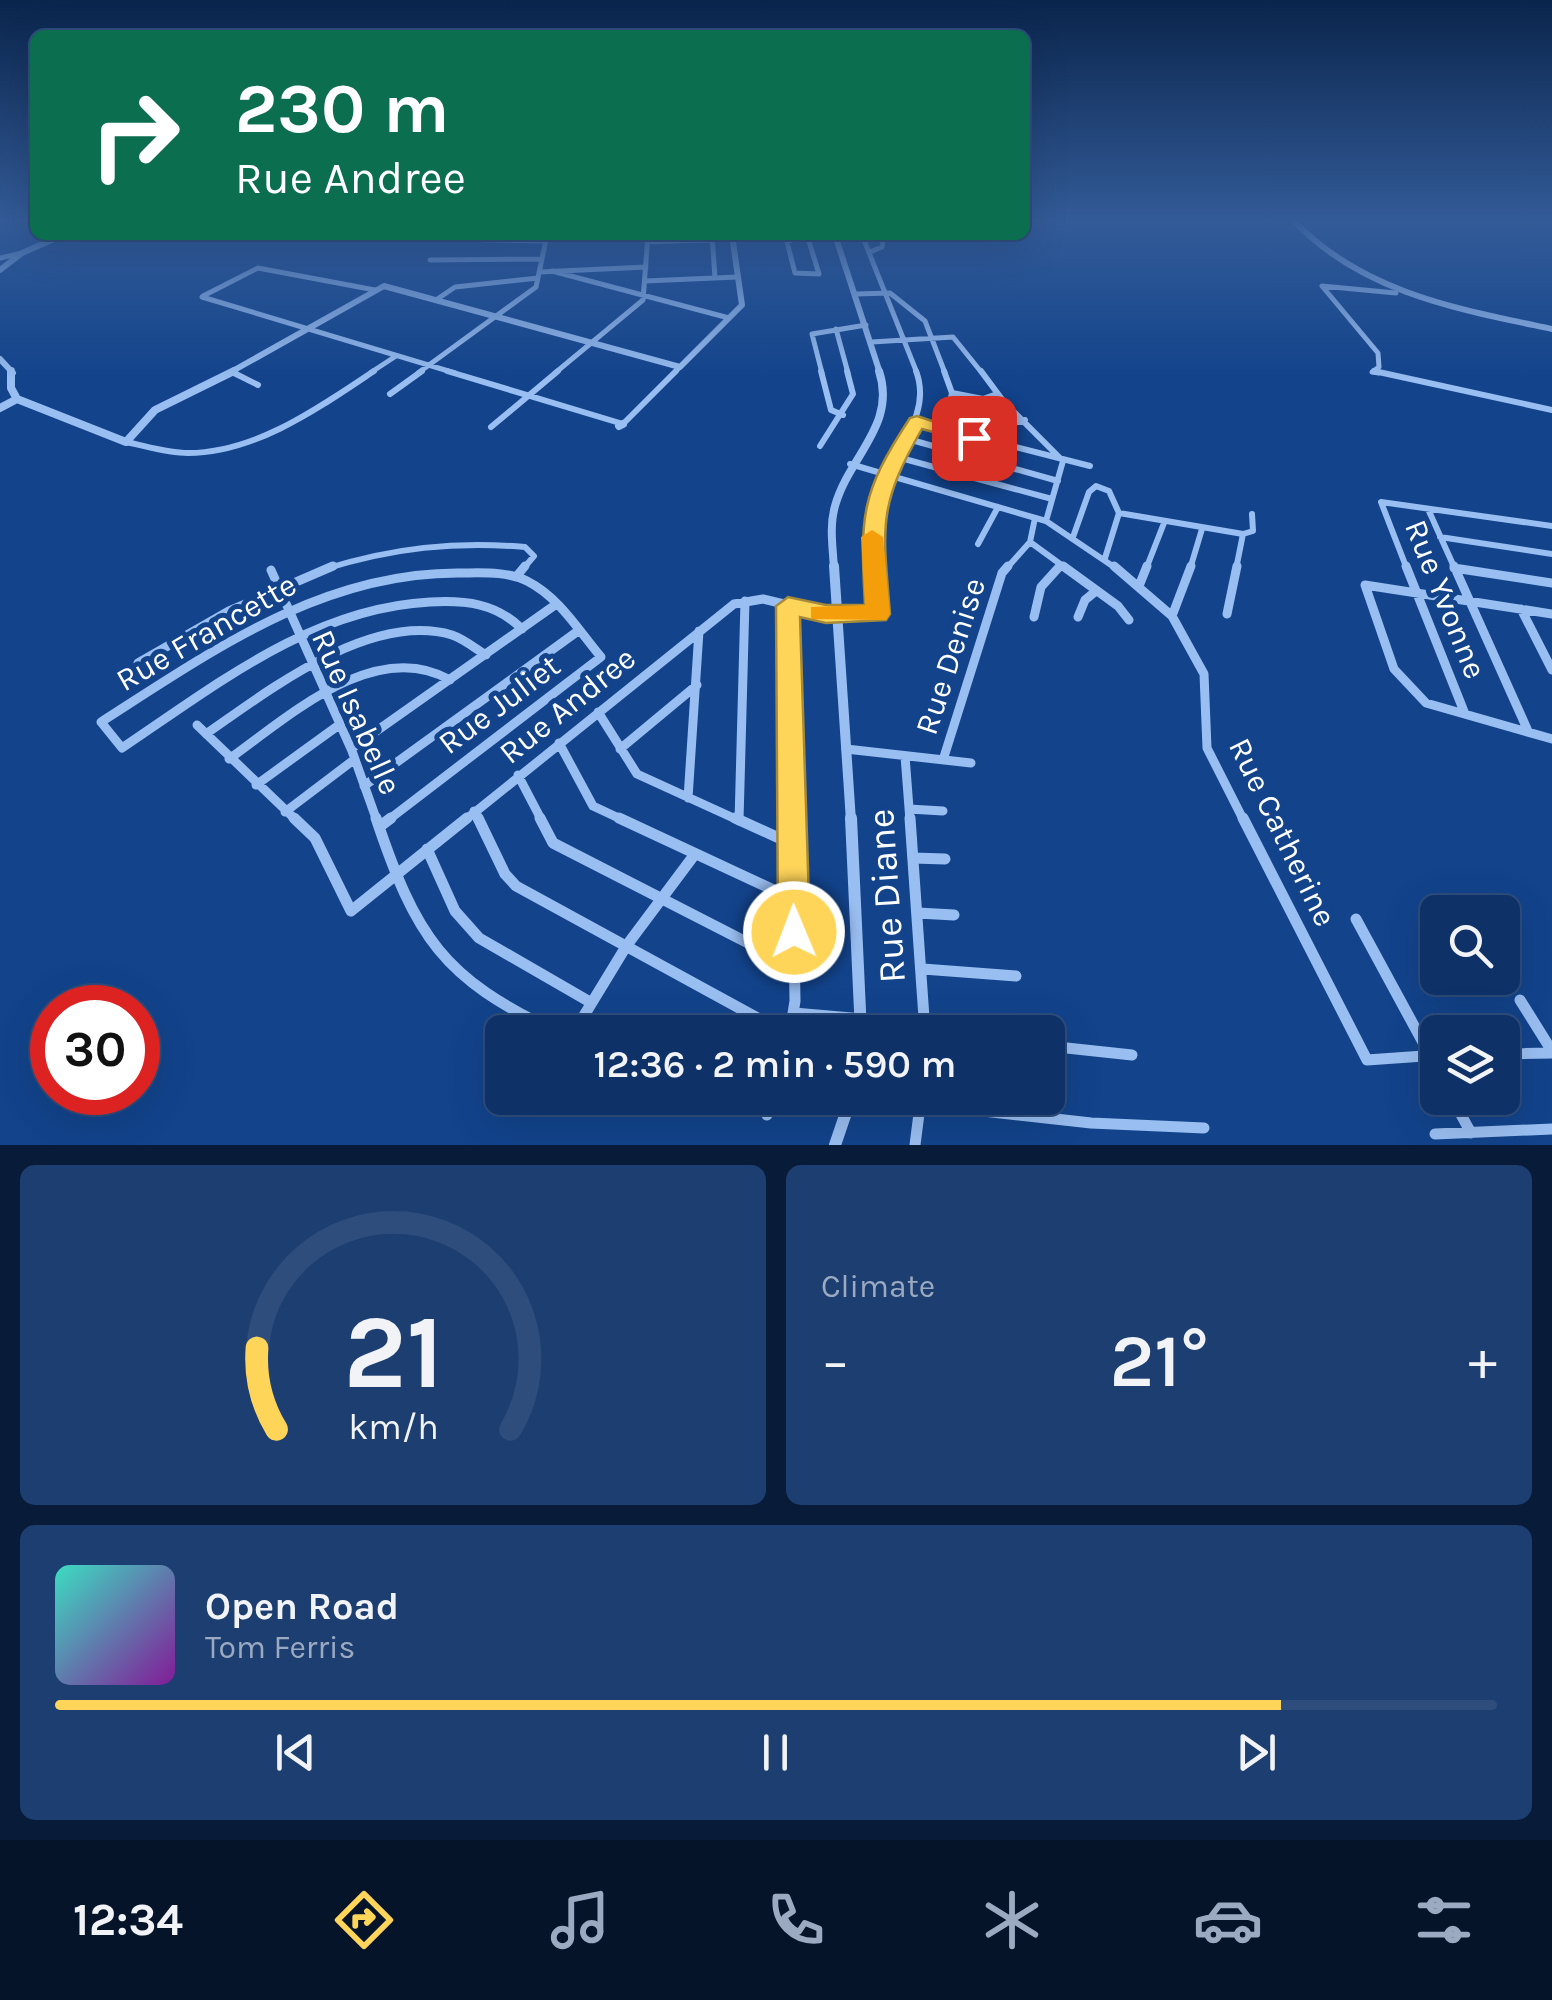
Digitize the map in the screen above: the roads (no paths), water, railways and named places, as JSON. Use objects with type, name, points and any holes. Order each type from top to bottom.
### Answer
[{"type":"street","points":[[245,274],[202,296],[621,425],[744,300],[737,277],[645,281]]},
{"type":"street","points":[[292,274],[375,290]]},
{"type":"street","points":[[564,274],[729,318]]},
{"type":"street","points":[[491,427],[644,297],[645,274]]},
{"type":"street","points":[[849,274],[872,342],[886,403],[840,485],[831,523],[861,1015]]},
{"type":"street","points":[[738,820],[745,601],[836,614],[878,614],[880,608],[872,523],[886,474],[917,422],[922,400],[919,378],[879,274]]},
{"type":"street","points":[[1366,274],[1396,293]]},
{"type":"street","points":[[390,394],[536,287],[538,275],[456,287],[436,300]]},
{"type":"street","points":[[126,442],[155,410],[264,356],[384,286],[680,367]]},
{"type":"street","points":[[1552,329],[1396,293],[1322,286],[1378,353],[1379,366],[1372,372],[1552,410]]},
{"type":"street","points":[[856,294],[886,292],[925,322],[952,393],[944,430]]},
{"type":"street","points":[[843,415],[831,410],[812,334],[866,324]]},
{"type":"street","points":[[820,446],[843,415],[854,388],[836,330]]},
{"type":"street","points":[[872,342],[953,337],[963,345],[997,394],[1062,462]]},
{"type":"street","points":[[0,359],[13,373],[11,388],[17,398],[53,411],[69,425],[183,453],[241,441],[299,418],[397,355]]},
{"type":"street","points":[[232,372],[258,386]]},
{"type":"street","points":[[952,393],[982,399],[997,394]]},
{"type":"street","points":[[0,408],[17,398]]},
{"type":"street","points":[[949,409],[1007,425],[1025,420]]},
{"type":"street","points":[[917,422],[1062,462],[1090,466]]},
{"type":"street","points":[[908,438],[1058,481]]},
{"type":"street","points":[[896,457],[1052,499]]},
{"type":"street","name":"Rue Denise","points":[[943,760],[1002,573],[1030,542],[1052,499],[1062,462]]},
{"type":"street","name":"Rue Catherine","points":[[850,464],[1041,520],[1105,558],[1172,616],[1204,674],[1207,748],[1367,1060],[1420,1056]]},
{"type":"street","points":[[1073,537],[1089,492],[1096,486],[1109,491],[1119,513],[1105,558]]},
{"type":"street","name":"Rue Yvonne","points":[[1428,509],[1381,502],[1465,714]]},
{"type":"street","points":[[978,544],[998,507]]},
{"type":"street","points":[[1428,509],[1552,526]]},
{"type":"street","points":[[1428,509],[1528,730]]},
{"type":"street","points":[[1119,513],[1243,534],[1253,530],[1252,514]]},
{"type":"street","points":[[1140,586],[1164,523]]},
{"type":"street","points":[[1172,616],[1180,604],[1202,528]]},
{"type":"street","points":[[1227,614],[1243,534]]},
{"type":"street","points":[[1440,537],[1552,554]]},
{"type":"street","points":[[138,663],[277,586],[376,550],[436,542],[525,547],[534,556],[516,577],[541,589],[578,631],[364,786]]},
{"type":"street","points":[[1030,542],[1096,590],[1129,620]]},
{"type":"street","points":[[1034,617],[1041,587],[1061,565]]},
{"type":"street","points":[[1454,568],[1552,583]]},
{"type":"street","name":"Rue Isabelle","points":[[271,570],[309,666],[353,754],[418,922],[452,969],[522,1015]]},
{"type":"street","name":"Rue Francette","points":[[297,639],[122,748],[101,722],[286,610],[338,588],[404,573],[445,570],[516,577]]},
{"type":"street","points":[[1552,614],[1366,585],[1394,669],[1426,703],[1552,739]]},
{"type":"street","points":[[1078,617],[1085,600],[1096,590]]},
{"type":"street","points":[[297,639],[360,612],[427,600],[498,608],[522,629]]},
{"type":"street","name":"Rue Andree","points":[[285,812],[315,838],[351,911],[699,632],[745,601]]},
{"type":"street","points":[[197,725],[285,812],[353,754],[555,606]]},
{"type":"street","points":[[788,606],[794,1014],[800,1015]]},
{"type":"street","points":[[1521,609],[1552,670]]},
{"type":"street","name":"Rue Juliet","points":[[379,827],[601,657],[578,631]]},
{"type":"street","points":[[688,798],[699,632]]},
{"type":"street","points":[[206,734],[309,666],[358,643],[408,633],[458,635],[486,655]]},
{"type":"street","points":[[229,759],[324,695],[394,666],[440,669],[450,680]]},
{"type":"street","points":[[620,749],[698,685]]},
{"type":"street","points":[[598,712],[637,774],[792,844]]},
{"type":"street","points":[[256,784],[339,725]]},
{"type":"street","points":[[559,743],[593,806],[793,898]]},
{"type":"street","points":[[846,749],[970,763]]},
{"type":"street","name":"Rue Diane","points":[[905,756],[924,1015]]},
{"type":"street","points":[[518,776],[552,843],[795,967]]},
{"type":"street","points":[[909,809],[943,811]]},
{"type":"street","points":[[474,812],[505,874],[516,886],[755,1015]]},
{"type":"street","points":[[427,849],[455,911],[479,938],[590,1002]]},
{"type":"street","points":[[587,1015],[590,1002],[626,945],[694,854]]},
{"type":"street","points":[[914,858],[946,858]]},
{"type":"street","points":[[918,913],[954,915]]},
{"type":"street","points":[[1356,919],[1420,1031]]},
{"type":"street","points":[[923,968],[1016,976]]},
{"type":"street","points":[[1520,1000],[1552,1052],[1520,1053]]},
{"type":"street","points":[[1065,1048],[1132,1055]]},
{"type":"street","points":[[836,1145],[846,1115]]},
{"type":"street","points":[[915,1145],[919,1115]]},
{"type":"street","points":[[1031,1115],[1090,1123],[1204,1128]]},
{"type":"street","points":[[1462,1115],[1472,1132]]},
{"type":"street","points":[[1435,1134],[1552,1129]]}]
